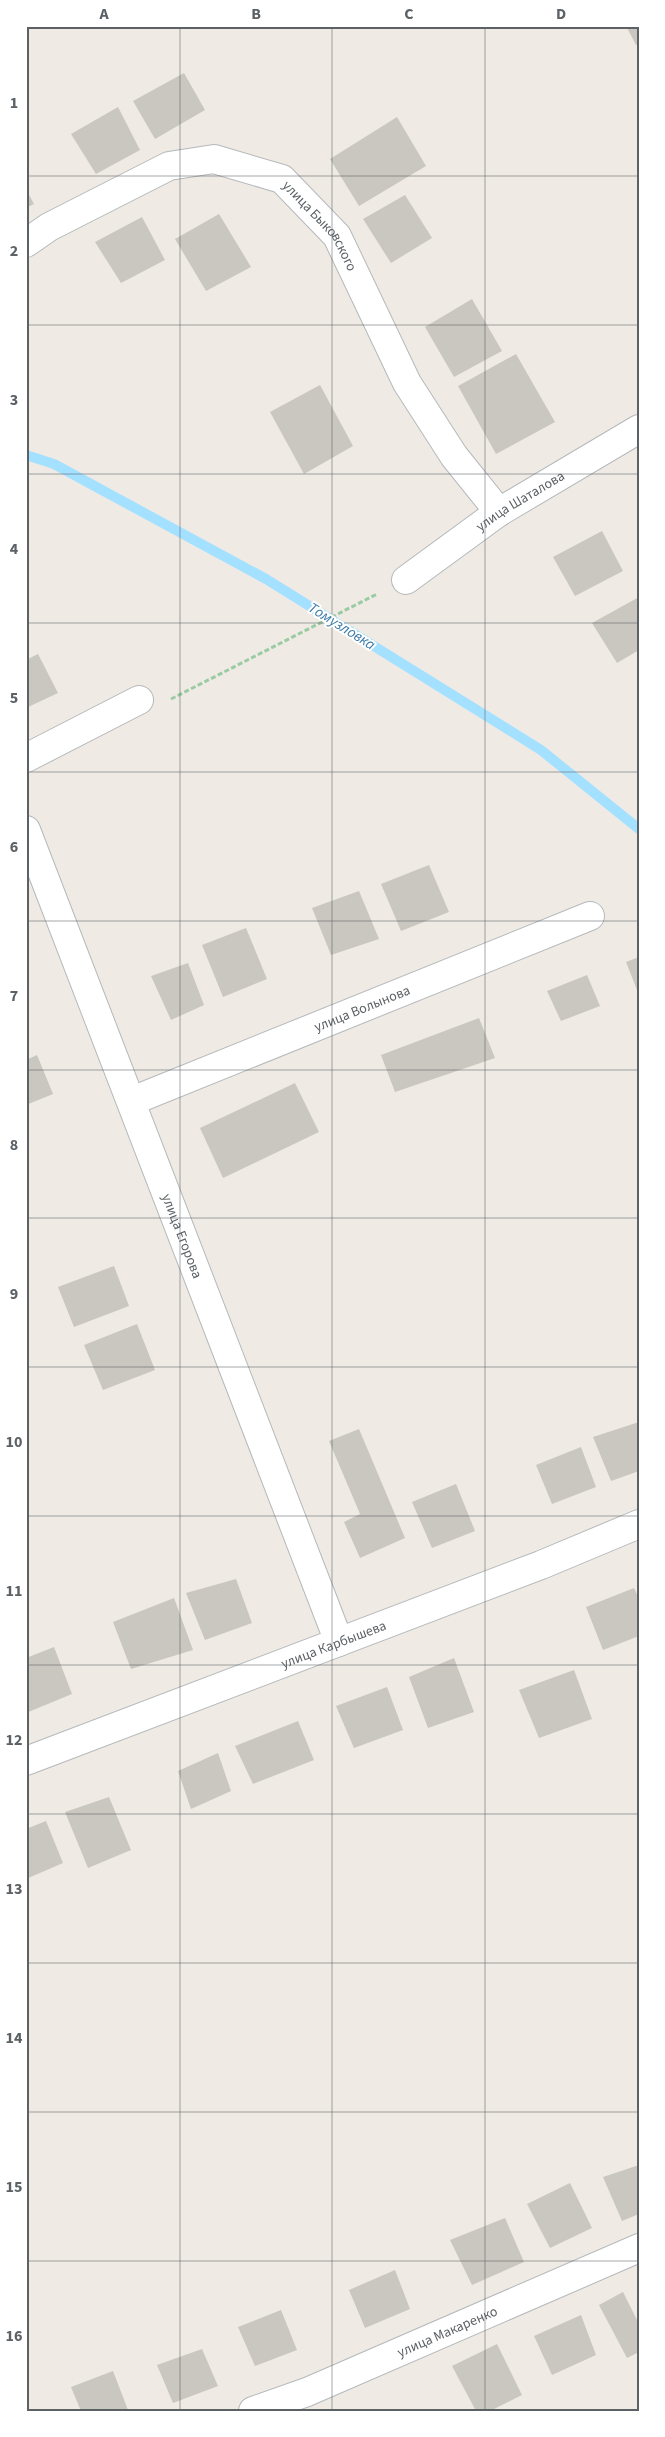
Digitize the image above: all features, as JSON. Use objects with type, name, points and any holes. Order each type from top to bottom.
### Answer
[{"type":"street","name":"улица Быковского","points":[[26,243],[49,228],[169,166],[214,159],[282,179],[337,236],[407,383],[454,456],[499,512]]},
{"type":"street","name":"улица Шаталова","points":[[406,580],[499,512],[639,429]]},
{"type":"street","points":[[26,758],[139,700]]},
{"type":"street","name":"улица Егорова","points":[[26,830],[339,1642]]},
{"type":"street","name":"улица Волынова","points":[[132,1101],[590,916]]},
{"type":"street","name":"улица Карбышева","points":[[26,1761],[540,1565],[639,1524]]},
{"type":"street","name":"улица Макаренко","points":[[253,2411],[307,2392],[639,2248]]},
{"type":"path","points":[[265,651],[406,580]]},
{"type":"building","points":[[626,26],[639,26],[639,44],[636,45]]},
{"type":"building","points":[[184,73],[205,110],[155,139],[133,101]]},
{"type":"building","points":[[118,107],[140,150],[96,174],[71,134]]},
{"type":"building","points":[[397,117],[426,166],[359,206],[330,159]]},
{"type":"building","points":[[26,189],[34,204],[26,208]]},
{"type":"building","points":[[405,195],[432,238],[391,263],[363,219]]},
{"type":"building","points":[[219,214],[251,267],[206,291],[175,239]]},
{"type":"building","points":[[142,217],[165,260],[121,283],[95,242]]},
{"type":"building","points":[[472,299],[502,351],[454,377],[425,327]]},
{"type":"building","points":[[516,354],[555,422],[496,454],[458,386]]},
{"type":"building","points":[[320,385],[353,446],[304,474],[270,412]]},
{"type":"building","points":[[602,531],[623,571],[575,596],[553,557]]},
{"type":"building","points":[[639,597],[639,650],[617,663],[592,623]]},
{"type":"building","points":[[38,654],[58,693],[26,708],[26,660]]},
{"type":"building","points":[[429,865],[449,912],[401,931],[381,884]]},
{"type":"building","points":[[359,891],[379,939],[331,955],[312,908]]},
{"type":"building","points":[[246,928],[267,979],[223,997],[202,945]]},
{"type":"building","points":[[639,957],[639,995],[626,962]]},
{"type":"building","points":[[188,963],[204,1005],[171,1020],[151,976]]},
{"type":"building","points":[[587,975],[600,1006],[561,1021],[547,991]]},
{"type":"building","points":[[479,1018],[495,1058],[395,1092],[381,1055]]},
{"type":"building","points":[[37,1055],[53,1094],[26,1105],[26,1060]]},
{"type":"building","points":[[295,1083],[319,1132],[223,1178],[200,1128]]},
{"type":"building","points":[[114,1266],[129,1306],[74,1327],[58,1287]]},
{"type":"building","points":[[137,1324],[155,1370],[103,1390],[84,1345]]},
{"type":"building","points":[[639,1422],[639,1471],[611,1481],[593,1437]]},
{"type":"building","points":[[359,1429],[405,1538],[360,1558],[344,1522],[360,1514],[329,1441]]},
{"type":"building","points":[[581,1447],[596,1487],[552,1504],[536,1465]]},
{"type":"building","points":[[456,1484],[475,1531],[432,1548],[412,1502]]},
{"type":"building","points":[[236,1579],[252,1623],[205,1640],[186,1593]]},
{"type":"building","points":[[634,1588],[639,1599],[639,1636],[603,1650],[586,1607]]},
{"type":"building","points":[[174,1598],[193,1650],[131,1669],[113,1622]]},
{"type":"building","points":[[54,1647],[72,1694],[26,1713],[26,1658]]},
{"type":"building","points":[[454,1658],[474,1712],[428,1728],[409,1677]]},
{"type":"building","points":[[574,1670],[592,1719],[539,1738],[519,1690]]},
{"type":"building","points":[[387,1687],[403,1730],[354,1748],[336,1706]]},
{"type":"building","points":[[298,1721],[314,1760],[253,1784],[235,1746]]},
{"type":"building","points":[[218,1753],[231,1791],[191,1809],[178,1771]]},
{"type":"building","points":[[109,1797],[131,1850],[88,1868],[65,1812]]},
{"type":"building","points":[[46,1821],[63,1863],[26,1879],[26,1829]]},
{"type":"building","points":[[639,2165],[639,2214],[622,2221],[603,2177]]},
{"type":"building","points":[[570,2183],[592,2228],[550,2248],[527,2204]]},
{"type":"building","points":[[505,2218],[524,2262],[472,2285],[450,2240]]},
{"type":"building","points":[[395,2270],[410,2309],[365,2328],[349,2290]]},
{"type":"building","points":[[623,2292],[639,2324],[639,2352],[627,2358],[599,2305]]},
{"type":"building","points":[[281,2310],[297,2350],[255,2366],[238,2327]]},
{"type":"building","points":[[581,2315],[596,2355],[552,2375],[534,2336]]},
{"type":"building","points":[[497,2344],[522,2395],[490,2411],[476,2411],[452,2366]]},
{"type":"building","points":[[202,2349],[218,2386],[173,2403],[157,2365]]},
{"type":"building","points":[[113,2371],[128,2410],[81,2411],[71,2387]]},
{"type":"waterway","name":"Томузловка","points":[[26,455],[54,464],[266,579],[541,750],[639,829]]}]
